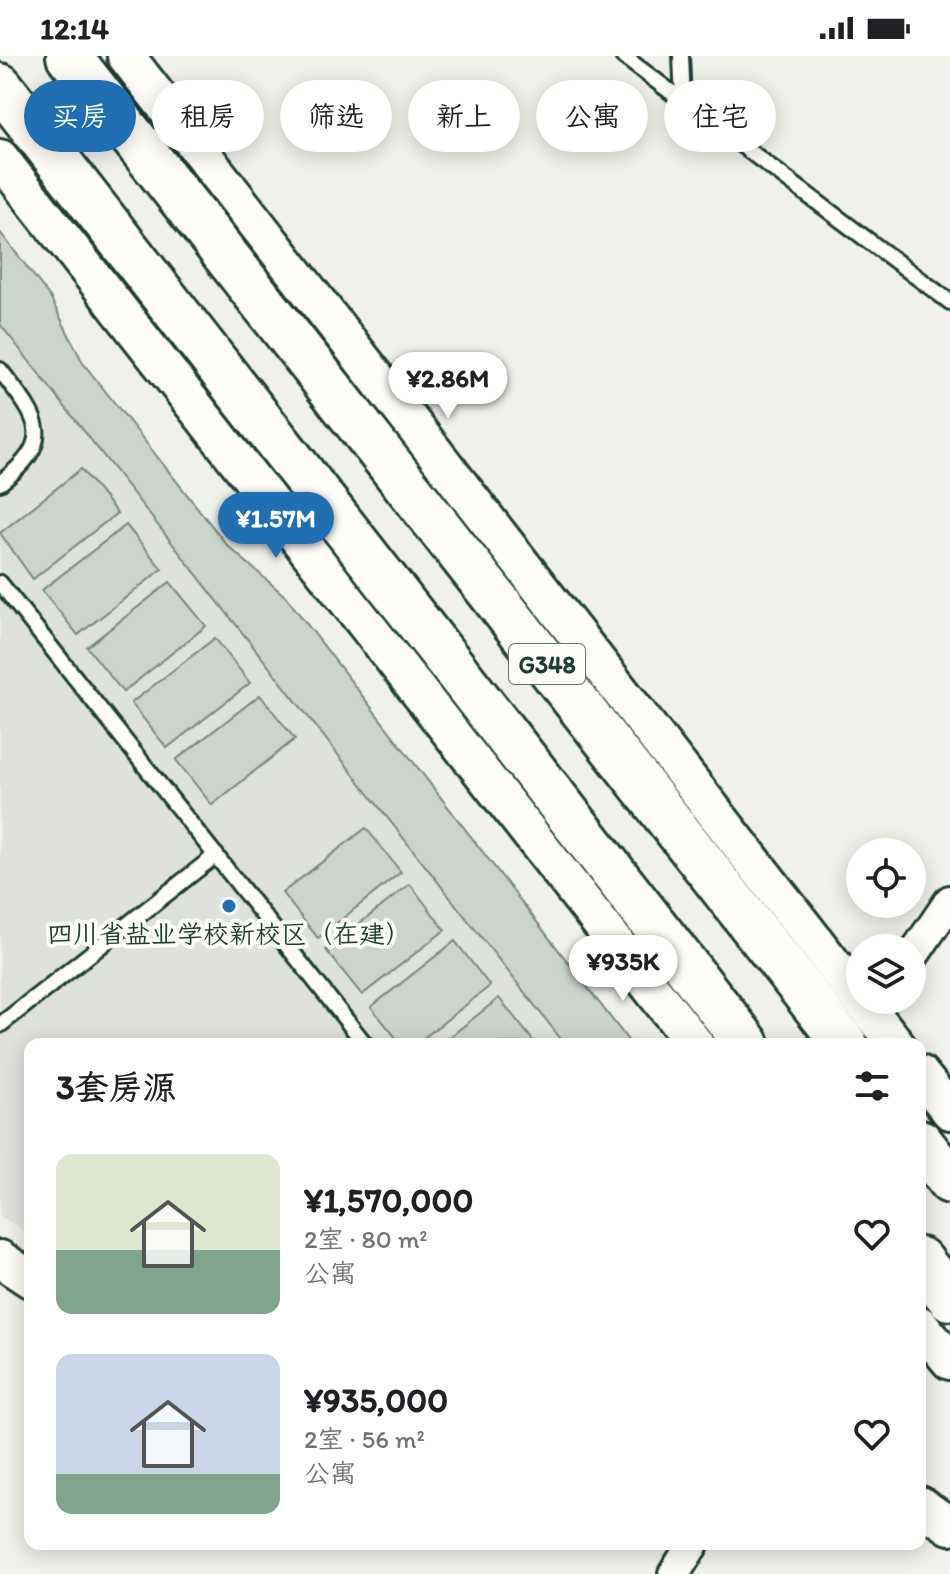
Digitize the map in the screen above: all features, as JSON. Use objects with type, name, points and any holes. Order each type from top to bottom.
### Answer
[{"type":"highway","name":"G348","points":[[69,56],[248,285],[861,1017]]},
{"type":"highway","name":"G348","points":[[0,86],[742,1038]]},
{"type":"highway","points":[[926,1150],[950,1181]]},
{"type":"highway","points":[[926,1268],[950,1298]]},
{"type":"street","points":[[126,56],[723,821],[861,1017],[888,1038]]},
{"type":"street","points":[[0,158],[690,1038]]},
{"type":"street","points":[[926,936],[950,901]]},
{"type":"street","points":[[599,924],[721,1038]]},
{"type":"street","points":[[926,1081],[950,1111]]},
{"type":"street","points":[[0,1259],[24,1275]]},
{"type":"street","points":[[926,1332],[950,1361]]},
{"type":"street","points":[[926,1509],[950,1526]]},
{"type":"street","points":[[674,1574],[689,1550]]},
{"type":"lane","points":[[623,56],[664,87]]},
{"type":"lane","points":[[681,56],[682,80]]},
{"type":"lane","points":[[750,152],[950,302]]},
{"type":"lane","points":[[0,370],[34,417],[36,432],[29,459],[0,483]]},
{"type":"lane","points":[[0,583],[5,600],[216,855],[360,1038]]},
{"type":"lane","points":[[0,1025],[216,855]]},
{"type":"shaded area","points":[[0,232],[50,297],[83,363],[227,545],[286,597],[626,1038],[560,1038],[0,324]]},
{"type":"shaded area","name":"四川省盐业学校新校区（在建）","points":[[0,324],[560,1038],[24,1038],[24,1230],[0,1216]]},
{"type":"shaded area","points":[[81,469],[117,513],[33,579],[0,533]]},
{"type":"shaded area","points":[[126,525],[162,569],[78,635],[42,590]]},
{"type":"shaded area","points":[[170,582],[206,626],[123,692],[87,647]]},
{"type":"shaded area","points":[[215,638],[250,683],[167,748],[131,703]]},
{"type":"shaded area","points":[[260,695],[295,739],[212,805],[176,760]]},
{"type":"shaded area","points":[[366,828],[401,872],[318,938],[282,893]]},
{"type":"shaded area","points":[[410,884],[445,930],[362,995],[326,950]]},
{"type":"shaded area","points":[[455,941],[490,986],[424,1038],[396,1038],[371,1007]]},
{"type":"shaded area","points":[[499,998],[531,1038],[449,1038]]},
{"type":"place","name":"四川省盐业学校新校区（在建）","points":[[229,906]]}]
